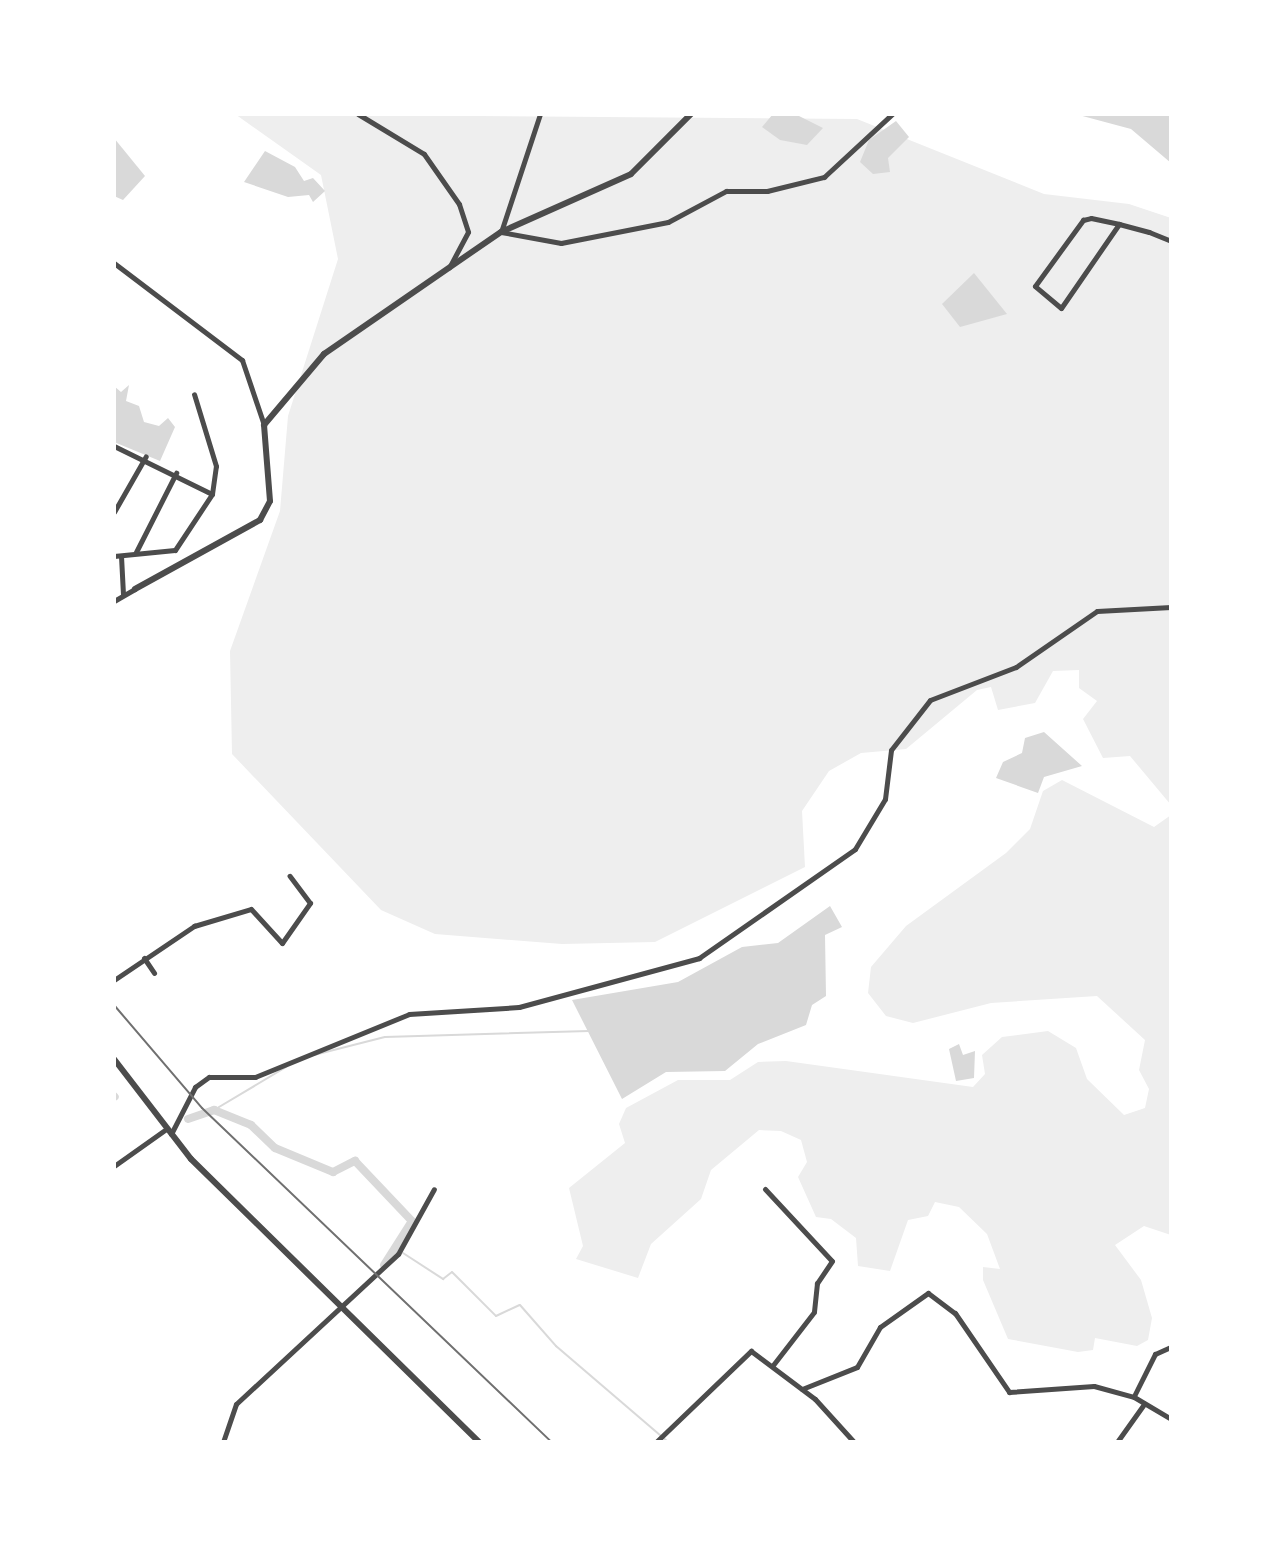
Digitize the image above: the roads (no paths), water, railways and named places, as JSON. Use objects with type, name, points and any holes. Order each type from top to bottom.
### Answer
[{"type":"street","points":[[358,114],[424,154],[459,204],[468,232],[449,267]]},
{"type":"street","points":[[501,232],[540,114]]},
{"type":"street","points":[[264,425],[324,354],[501,232],[608,189],[652,158],[691,114]]},
{"type":"street","points":[[501,232],[561,243],[668,222],[726,191],[767,191],[824,177],[892,114]]},
{"type":"street","points":[[1119,224],[1061,308],[1035,286],[1083,220],[1119,224],[1171,241]]},
{"type":"street","points":[[114,263],[242,360],[264,425],[268,511],[114,601]]},
{"type":"street","points":[[123,595],[117,556],[175,550],[212,494],[216,466],[194,394]]},
{"type":"street","points":[[114,446],[146,456],[212,494]]},
{"type":"street","points":[[114,512],[146,456]]},
{"type":"street","points":[[136,552],[176,473]]},
{"type":"street","points":[[114,1166],[184,1120],[195,1087],[209,1077],[255,1077],[409,1014],[519,1007],[699,958],[855,849],[885,799],[891,750],[930,700],[1016,667],[1097,611],[1171,607]]},
{"type":"street","points":[[114,980],[194,926],[251,909],[282,943],[308,916],[310,903],[290,876]]},
{"type":"street","points":[[144,958],[154,973]]},
{"type":"street","points":[[114,1059],[168,1132],[335,1305],[479,1442]]},
{"type":"street","points":[[223,1442],[236,1404],[335,1305],[400,1252],[434,1189]]},
{"type":"street","points":[[765,1189],[832,1261],[817,1283],[814,1312],[773,1365]]},
{"type":"street","points":[[802,1389],[857,1367],[880,1327],[928,1293],[955,1313],[1009,1392],[1056,1384],[1134,1396],[1171,1419]]},
{"type":"street","points":[[1134,1396],[1155,1354],[1171,1347]]},
{"type":"street","points":[[661,1439],[740,1355],[751,1351],[802,1389],[854,1442]]},
{"type":"street","points":[[1117,1442],[1144,1404]]},
{"type":"waterway","points":[[314,1055],[385,1037],[589,1031]]},
{"type":"waterway","points":[[214,1110],[286,1067]]},
{"type":"waterway","points":[[188,1119],[214,1110],[251,1125],[275,1148],[333,1172],[355,1161],[412,1221],[384,1265]]},
{"type":"waterway","points":[[403,1253],[443,1279],[452,1272],[496,1316],[520,1305],[556,1346],[668,1442]]},
{"type":"railway","points":[[114,1005],[202,1108],[552,1442]]}]
